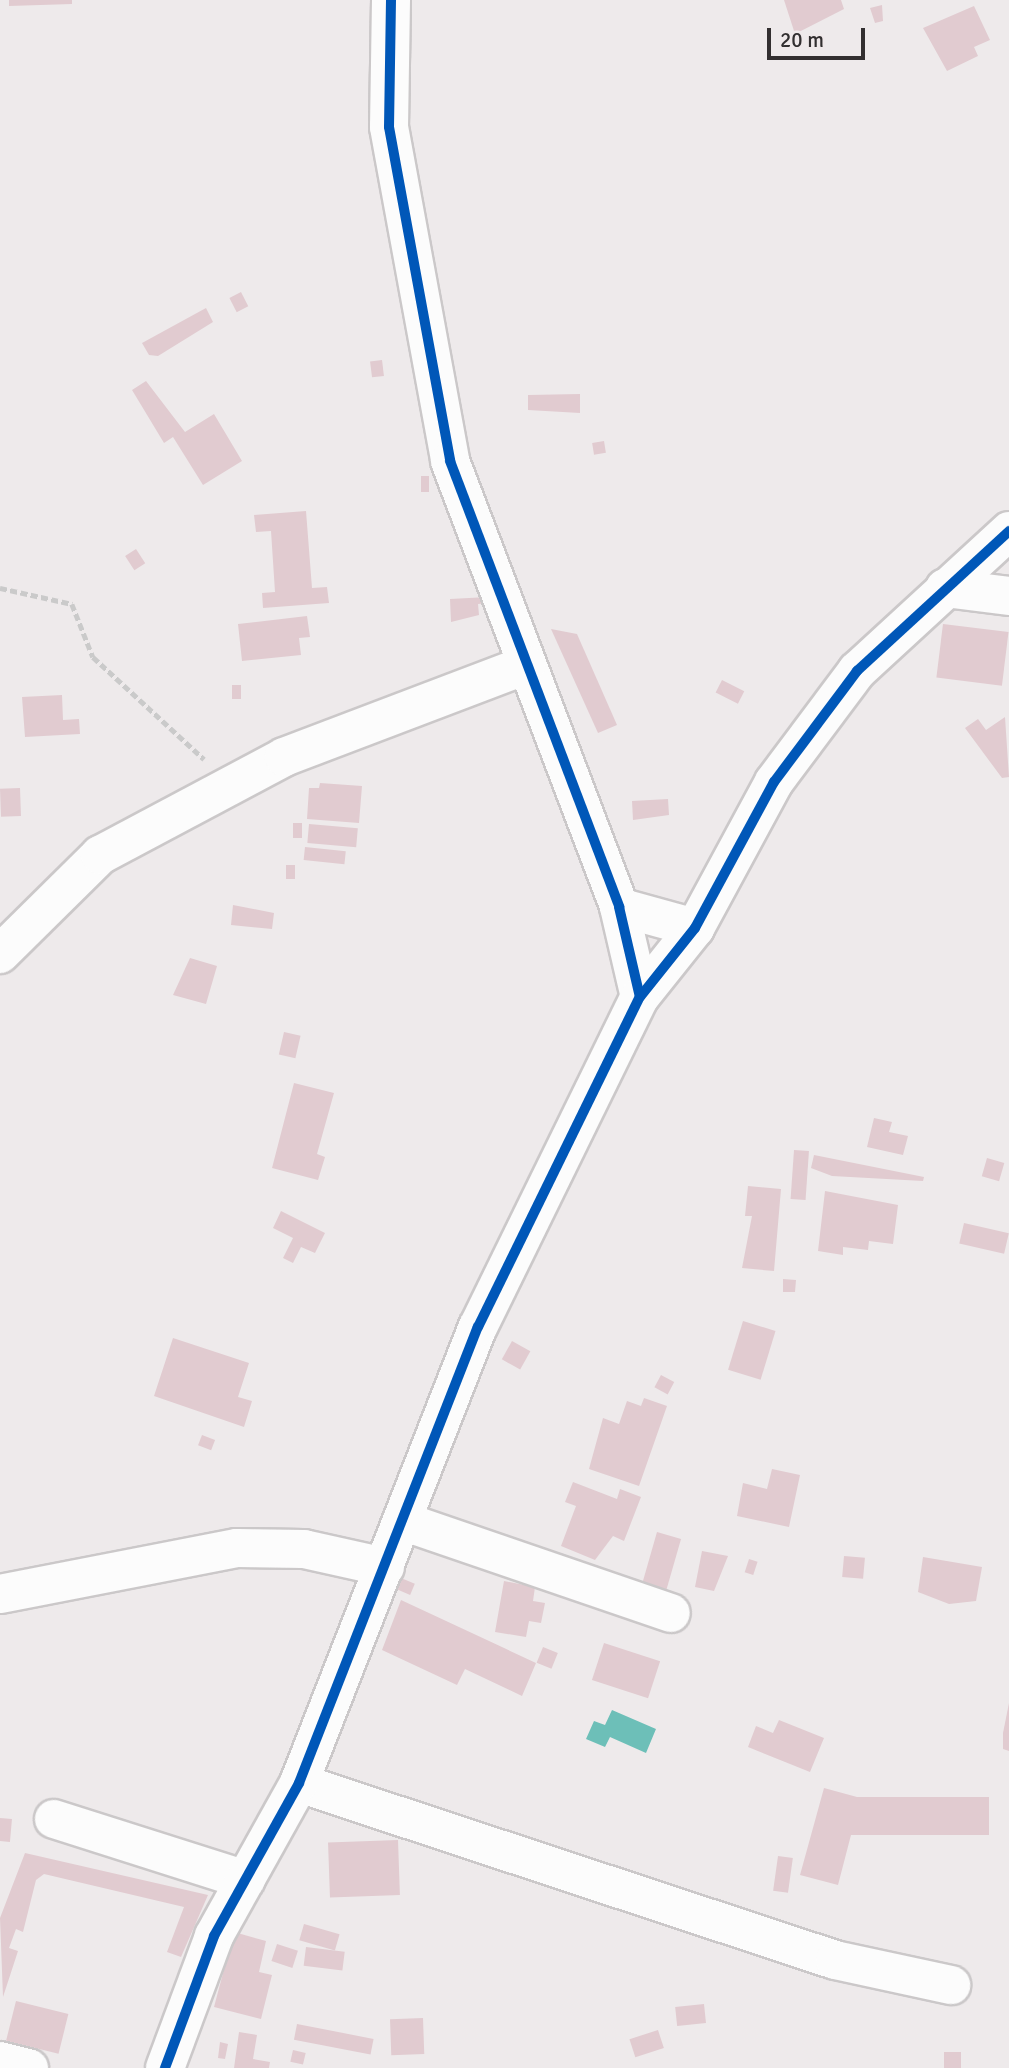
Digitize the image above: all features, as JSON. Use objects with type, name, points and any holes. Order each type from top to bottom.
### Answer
[{"type":"street","points":[[391,0],[389,127],[432,377],[450,461],[619,907],[640,997]]},
{"type":"street","points":[[165,2068],[214,1936],[299,1783],[478,1327],[640,997],[695,928],[793,754],[857,671],[1009,531]]},
{"type":"street","points":[[945,588],[1009,596]]},
{"type":"street","points":[[0,954],[100,855],[240,783],[284,757],[526,665]]},
{"type":"street","points":[[619,907],[695,928]]},
{"type":"street","points":[[402,1521],[671,1613]]},
{"type":"street","points":[[0,1594],[237,1548],[304,1549],[385,1567]]},
{"type":"street","points":[[299,1783],[835,1960],[951,1984]]},
{"type":"street","points":[[54,1819],[246,1881]]},
{"type":"street","points":[[0,2061],[30,2068]]},
{"type":"path","points":[[0,588],[72,604],[93,657],[190,750],[240,783]]},
{"type":"water","points":[[612,1710],[656,1729],[646,1753],[610,1737],[605,1747],[586,1739],[594,1721],[605,1725]]},
{"type":"building","points":[[9,0],[72,0],[72,4],[9,6]]},
{"type":"building","points":[[784,0],[841,0],[844,9],[795,34]]},
{"type":"building","points":[[882,5],[883,21],[875,23],[870,8]]},
{"type":"building","points":[[974,6],[990,40],[974,47],[978,56],[947,71],[923,28]]},
{"type":"building","points":[[241,292],[248,306],[237,312],[229,298]]},
{"type":"building","points":[[206,308],[213,322],[158,356],[149,355],[142,343]]},
{"type":"building","points":[[382,360],[384,376],[372,377],[370,361]]},
{"type":"building","points":[[146,381],[185,432],[214,414],[242,461],[203,485],[173,437],[164,443],[132,390]]},
{"type":"building","points":[[580,394],[580,413],[528,410],[528,395]]},
{"type":"building","points":[[604,441],[606,453],[594,455],[592,443]]},
{"type":"building","points":[[421,476],[429,476],[429,492],[421,492]]},
{"type":"building","points":[[306,511],[312,588],[327,587],[329,603],[263,608],[262,593],[275,592],[271,531],[256,532],[254,515]]},
{"type":"building","points":[[136,549],[145,563],[134,570],[125,556]]},
{"type":"building","points":[[488,597],[488,603],[478,604],[479,615],[451,622],[450,599]]},
{"type":"building","points":[[307,616],[310,637],[299,638],[301,655],[242,661],[238,624]]},
{"type":"building","points":[[943,624],[1009,632],[1002,686],[936,678]]},
{"type":"building","points":[[551,629],[577,634],[617,725],[598,733]]},
{"type":"building","points":[[722,680],[744,691],[738,704],[716,692]]},
{"type":"building","points":[[232,685],[241,685],[241,699],[232,699]]},
{"type":"building","points":[[62,695],[63,720],[79,719],[80,734],[25,737],[22,697]]},
{"type":"building","points":[[1005,717],[1009,777],[1002,778],[965,728],[978,719],[986,730]]},
{"type":"building","points":[[320,783],[362,786],[359,823],[307,819],[309,788],[319,788]]},
{"type":"building","points":[[20,788],[21,816],[1,817],[0,789]]},
{"type":"building","points":[[668,799],[669,815],[633,820],[632,801]]},
{"type":"building","points":[[293,823],[302,823],[302,838],[293,838]]},
{"type":"building","points":[[309,824],[358,828],[356,847],[307,843]]},
{"type":"building","points":[[305,847],[346,851],[344,864],[304,860]]},
{"type":"building","points":[[286,865],[295,865],[295,879],[286,879]]},
{"type":"building","points":[[233,905],[274,913],[272,929],[231,925]]},
{"type":"building","points":[[190,958],[217,966],[206,1004],[173,995]]},
{"type":"building","points":[[284,1032],[301,1036],[295,1058],[279,1054]]},
{"type":"building","points":[[294,1083],[334,1093],[317,1154],[325,1157],[318,1180],[272,1168]]},
{"type":"building","points":[[874,1118],[892,1122],[889,1132],[908,1136],[903,1155],[867,1147]]},
{"type":"building","points":[[794,1150],[809,1151],[806,1200],[791,1199]]},
{"type":"building","points":[[814,1155],[924,1177],[923,1181],[832,1176],[811,1168]]},
{"type":"building","points":[[987,1158],[1004,1163],[999,1181],[982,1176]]},
{"type":"building","points":[[748,1186],[781,1189],[774,1271],[742,1268],[752,1216],[745,1216]]},
{"type":"building","points":[[825,1191],[898,1205],[893,1244],[869,1241],[868,1250],[843,1247],[843,1255],[818,1251]]},
{"type":"building","points":[[281,1211],[325,1233],[315,1253],[301,1247],[293,1263],[283,1258],[293,1238],[273,1228]]},
{"type":"building","points":[[964,1223],[1009,1233],[1004,1254],[959,1243]]},
{"type":"building","points":[[783,1279],[796,1280],[795,1292],[783,1292]]},
{"type":"building","points":[[743,1321],[776,1331],[761,1380],[728,1370]]},
{"type":"building","points":[[173,1338],[249,1363],[238,1397],[252,1401],[244,1427],[154,1396]]},
{"type":"building","points":[[512,1341],[530,1351],[520,1370],[502,1359]]},
{"type":"building","points":[[661,1375],[674,1382],[668,1394],[654,1387]]},
{"type":"building","points":[[644,1398],[667,1406],[639,1486],[589,1469],[603,1418],[619,1424],[627,1401],[641,1406]]},
{"type":"building","points":[[202,1435],[215,1440],[211,1450],[198,1445]]},
{"type":"building","points":[[772,1469],[800,1475],[789,1527],[737,1516],[743,1483],[767,1489]]},
{"type":"building","points":[[573,1482],[617,1499],[620,1489],[641,1497],[624,1541],[613,1536],[595,1560],[561,1546],[576,1506],[565,1502]]},
{"type":"building","points":[[657,1532],[681,1539],[665,1596],[641,1589]]},
{"type":"building","points":[[702,1551],[728,1556],[714,1591],[695,1587]]},
{"type":"building","points":[[844,1556],[865,1558],[863,1579],[842,1577]]},
{"type":"building","points":[[923,1557],[982,1567],[976,1601],[949,1604],[918,1592]]},
{"type":"building","points":[[749,1559],[758,1562],[753,1575],[745,1572]]},
{"type":"building","points":[[401,1578],[415,1584],[410,1595],[396,1589]]},
{"type":"building","points":[[504,1581],[535,1587],[533,1601],[545,1603],[541,1623],[529,1621],[526,1637],[495,1632]]},
{"type":"building","points":[[401,1600],[536,1663],[522,1696],[465,1669],[457,1685],[382,1650]]},
{"type":"building","points":[[604,1643],[660,1661],[648,1698],[592,1680]]},
{"type":"building","points":[[543,1647],[558,1653],[551,1669],[537,1663]]},
{"type":"building","points":[[1009,1703],[1009,1751],[1003,1749],[1003,1733]]},
{"type":"building","points":[[779,1720],[824,1738],[810,1772],[748,1747],[756,1726],[773,1733]]},
{"type":"building","points":[[824,1788],[857,1797],[989,1797],[989,1835],[851,1835],[838,1885],[800,1875]]},
{"type":"building","points":[[0,1818],[12,1819],[10,1842],[0,1841]]},
{"type":"building","points":[[398,1840],[400,1895],[330,1897],[328,1842]]},
{"type":"building","points":[[25,1853],[208,1895],[181,1957],[167,1952],[184,1907],[44,1874],[36,1880],[23,1932],[16,1929],[9,1948],[18,1951],[3,1997],[0,1918]]},
{"type":"building","points":[[778,1856],[793,1858],[788,1893],[773,1891]]},
{"type":"building","points":[[304,1924],[340,1934],[335,1951],[299,1940]]},
{"type":"building","points":[[234,1932],[266,1941],[259,1972],[272,1975],[261,2019],[214,2007]]},
{"type":"building","points":[[277,1944],[298,1951],[292,1968],[271,1961]]},
{"type":"building","points":[[306,1947],[345,1952],[342,1971],[304,1966]]},
{"type":"building","points":[[16,2001],[68,2014],[58,2054],[6,2041]]},
{"type":"building","points":[[704,2004],[706,2023],[677,2026],[675,2007]]},
{"type":"building","points":[[423,2018],[424,2054],[391,2055],[390,2019]]},
{"type":"building","points":[[297,2024],[374,2039],[371,2055],[294,2040]]},
{"type":"building","points":[[658,2030],[664,2048],[635,2057],[629,2039]]},
{"type":"building","points":[[239,2032],[257,2035],[253,2059],[270,2062],[269,2068],[234,2068]]},
{"type":"building","points":[[220,2042],[228,2044],[225,2059],[218,2058]]},
{"type":"building","points":[[293,2050],[306,2053],[303,2065],[290,2062]]},
{"type":"building","points":[[944,2052],[961,2052],[961,2068],[944,2068]]},
{"type":"cycle path","points":[[391,0],[389,127],[450,461],[619,907],[640,997],[695,928],[774,782],[857,671],[1009,531]]},
{"type":"cycle path","points":[[165,2068],[214,1936],[299,1783],[478,1327],[640,997]]}]
